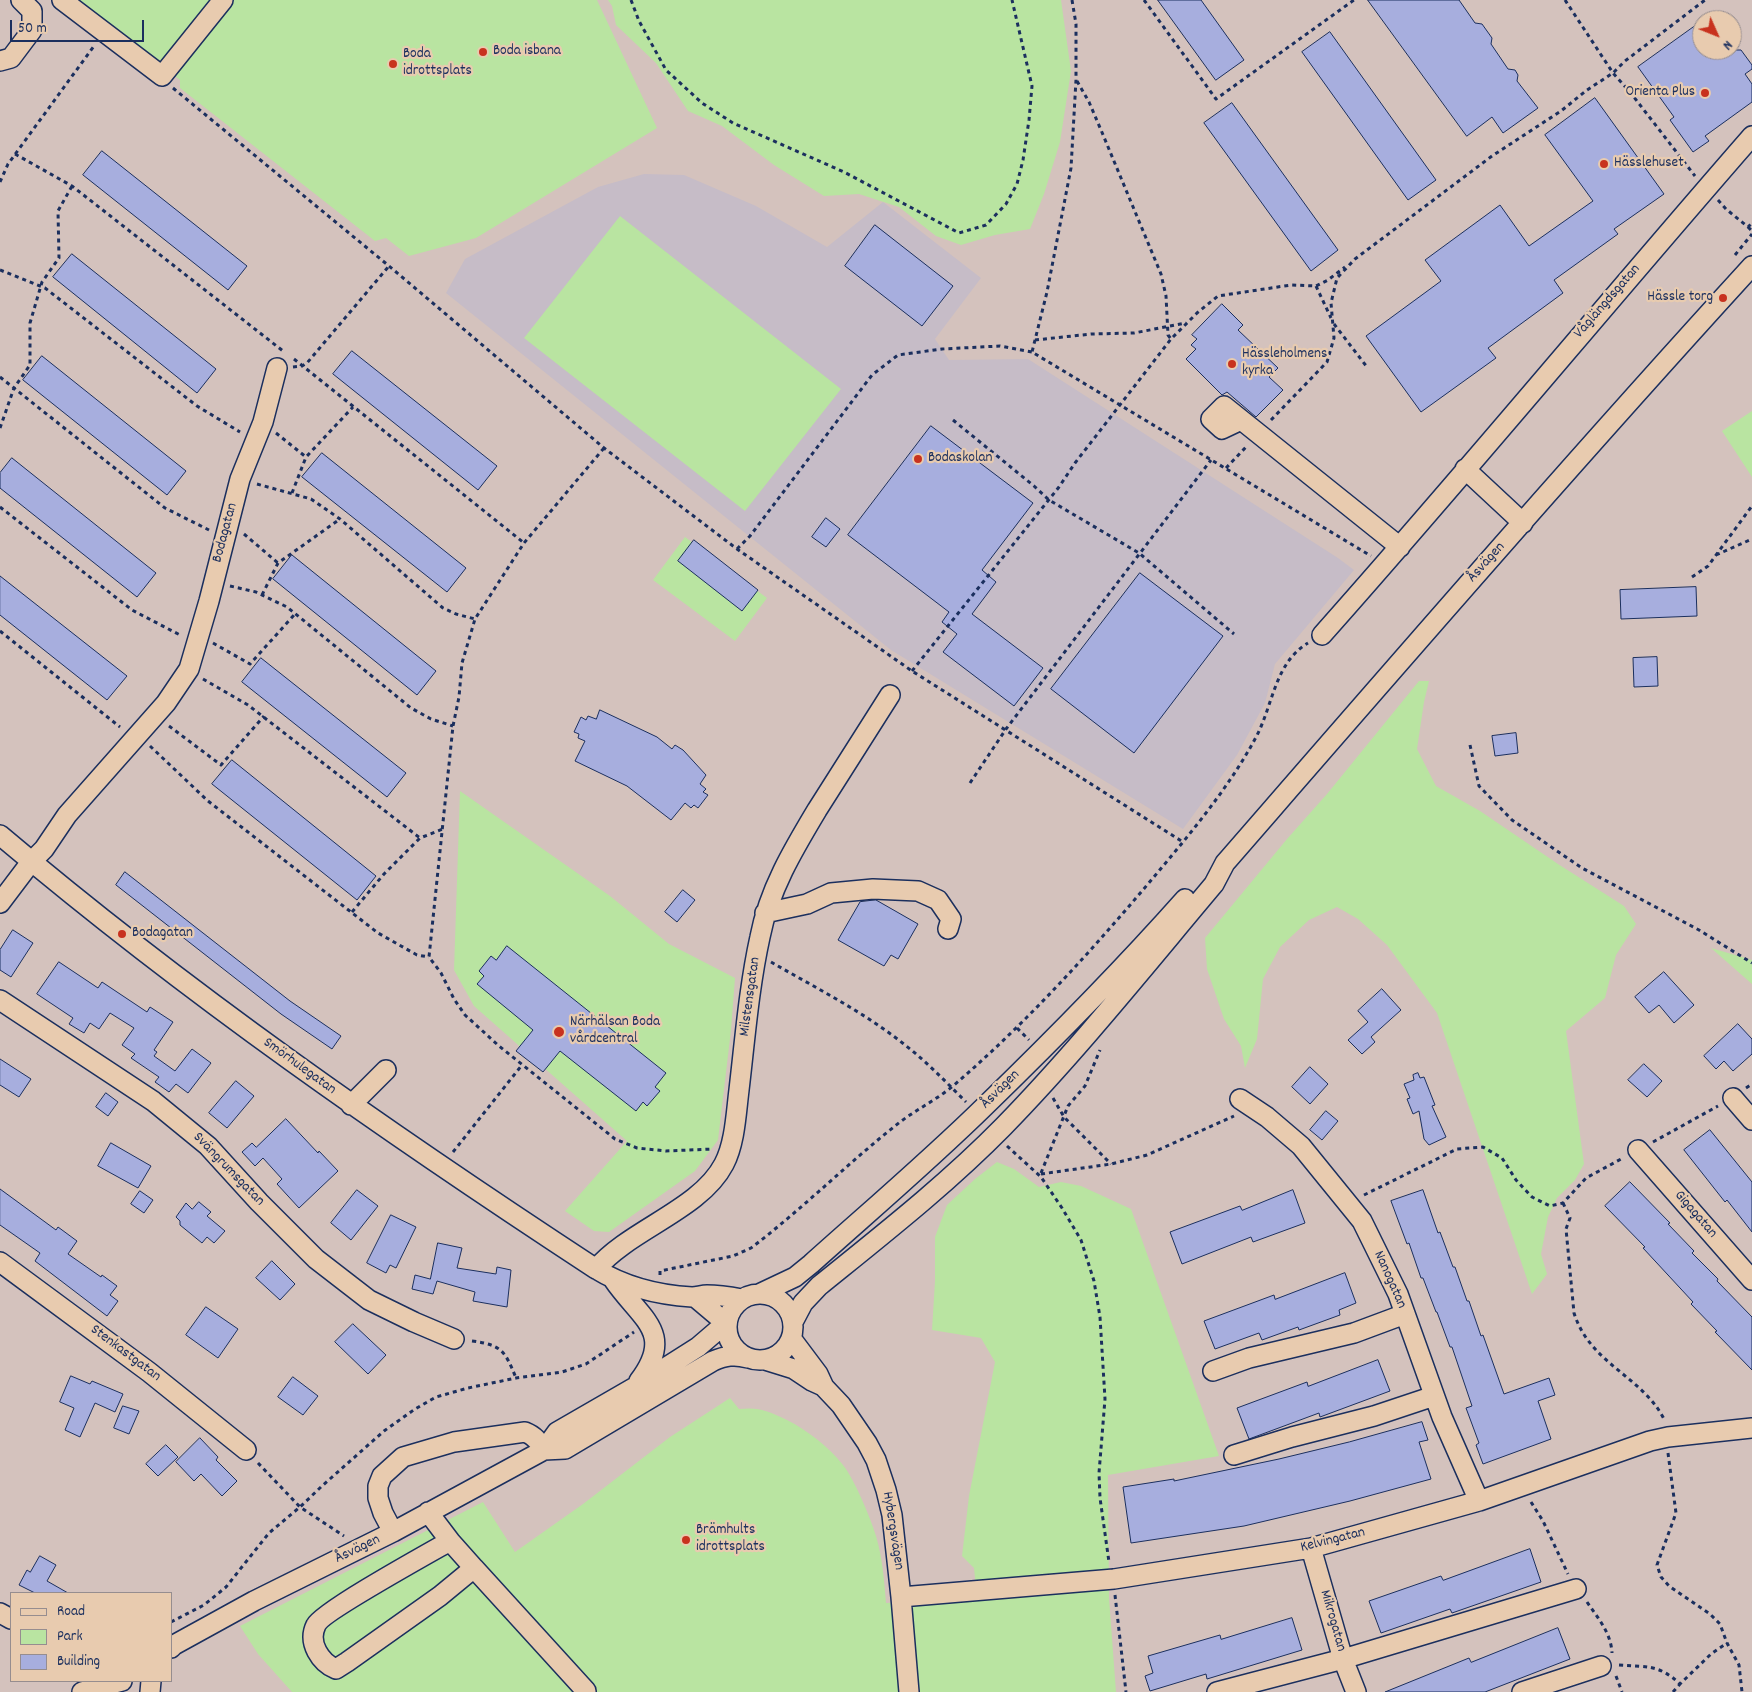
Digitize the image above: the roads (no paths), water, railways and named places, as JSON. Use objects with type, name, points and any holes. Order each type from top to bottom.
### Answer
[{"type":"street","points":[[0,61],[11,58],[32,30],[32,11],[21,0]]},
{"type":"street","points":[[62,0],[162,76],[223,0]]},
{"type":"street","name":"Våglängdsgatan","points":[[1322,635],[1400,547],[1752,136]]},
{"type":"street","name":"Åsvägen","points":[[792,1330],[803,1304],[819,1286],[937,1191],[1002,1128],[1039,1088],[1207,891],[1225,863],[1646,383],[1752,266]]},
{"type":"street","name":"Bodagatan","points":[[0,903],[44,849],[66,814],[166,702],[187,671],[214,581],[240,479],[263,422],[278,368]]},
{"type":"street","points":[[1241,420],[1400,547]]},
{"type":"street","points":[[1465,469],[1523,523]]},
{"type":"street","name":"Milstensgatan","points":[[596,1269],[606,1256],[691,1200],[714,1178],[724,1164],[734,1124],[746,1022],[765,913],[787,860],[890,695]]},
{"type":"street","name":"Smörhulegatan","points":[[0,835],[122,934],[233,1019],[351,1105],[464,1183],[596,1269],[613,1279],[658,1293],[694,1297],[705,1295],[750,1297]]},
{"type":"street","name":"Åsvägen","points":[[750,1297],[794,1276],[810,1264],[984,1108],[1137,953],[1206,875],[1225,863]]},
{"type":"street","points":[[765,913],[807,904],[831,893],[853,890],[918,891],[938,900],[948,912],[951,919],[948,929]]},
{"type":"street","name":"Svängrumsgatan","points":[[0,1000],[153,1101],[208,1146],[259,1202],[316,1259],[369,1300],[454,1339]]},
{"type":"street","points":[[351,1105],[386,1070]]},
{"type":"street","points":[[1733,1098],[1752,1120]]},
{"type":"street","name":"Nanogatan","points":[[1246,1103],[1301,1146],[1362,1221],[1398,1294],[1442,1417],[1478,1501]]},
{"type":"street","name":"Gigagatan","points":[[1638,1150],[1752,1280]]},
{"type":"street","name":"Stenkastgatan","points":[[0,1262],[149,1372],[246,1450]]},
{"type":"street","name":"Smörhulegatan","points":[[613,1279],[624,1296],[647,1321],[655,1339],[654,1358],[635,1387]]},
{"type":"street","points":[[769,1295],[779,1300],[786,1307],[792,1330],[786,1347],[779,1354],[757,1359],[738,1352],[731,1343],[727,1325],[730,1312],[750,1297],[769,1295]]},
{"type":"street","points":[[694,1297],[727,1325]]},
{"type":"street","points":[[1213,1370],[1249,1358],[1354,1333],[1405,1314]]},
{"type":"street","name":"Åsvägen","points":[[544,1450],[557,1432],[635,1387],[698,1347],[719,1329],[727,1325]]},
{"type":"street","name":"Hybergsvägen","points":[[792,1330],[824,1386],[852,1420],[867,1443],[886,1490],[892,1515],[902,1598],[909,1692]]},
{"type":"street","name":"Åsvägen","points":[[172,1647],[254,1601],[393,1532],[544,1450],[565,1449],[712,1361],[724,1356],[736,1355],[757,1359]]},
{"type":"street","name":"Hybergsvägen","points":[[757,1359],[794,1369],[812,1382],[824,1386]]},
{"type":"street","points":[[1234,1455],[1292,1437],[1374,1416],[1434,1396]]},
{"type":"street","name":"Kelvingatan","points":[[902,1598],[1114,1579],[1311,1548],[1478,1501],[1650,1441],[1752,1428]]},
{"type":"street","points":[[393,1532],[378,1498],[378,1486],[382,1476],[403,1457],[454,1442],[525,1432],[537,1439],[544,1450]]},
{"type":"street","points":[[428,1512],[450,1541],[586,1691]]},
{"type":"street","points":[[450,1541],[339,1606],[316,1624],[312,1638],[317,1652],[328,1666],[336,1669],[347,1662],[440,1596],[474,1568]]},
{"type":"street","name":"Mikrogatan","points":[[1311,1548],[1343,1659],[1356,1692]]},
{"type":"street","points":[[1217,1692],[1343,1659],[1576,1590]]},
{"type":"street","points":[[1522,1692],[1607,1665]]},
{"type":"street","points":[[82,1688],[116,1682]]},
{"type":"place","name":"Boda isbana","points":[[483,52]]},
{"type":"place","name":"Boda idrottsplats","points":[[393,64]]},
{"type":"place","name":"Orienta Plus","points":[[1705,93]]},
{"type":"place","name":"Hässlehuset","points":[[1604,164]]},
{"type":"place","name":"Hässle torg","points":[[1723,298]]},
{"type":"place","name":"Hässleholmens kyrka","points":[[1232,364]]},
{"type":"place","name":"Bodaskolan","points":[[918,459]]},
{"type":"place","name":"Bodagatan","points":[[122,934]]},
{"type":"place","name":"Närhälsan Boda vårdcentral","points":[[559,1032]]},
{"type":"place","name":"Brämhults idrottsplats","points":[[686,1540]]}]
